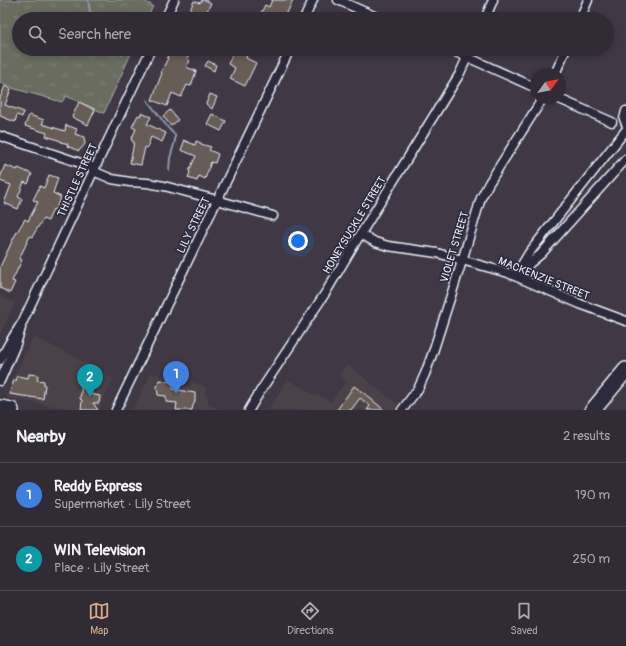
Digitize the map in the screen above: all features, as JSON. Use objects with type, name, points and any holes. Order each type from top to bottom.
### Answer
[{"type":"highway","points":[[594,410],[626,370]]},
{"type":"highway","points":[[606,410],[626,385]]},
{"type":"highway","points":[[0,408],[11,410]]},
{"type":"street","points":[[168,12],[174,0]]},
{"type":"street","points":[[307,12],[313,0]]},
{"type":"street","points":[[338,0],[365,12]]},
{"type":"street","points":[[488,12],[493,0]]},
{"type":"street","points":[[583,12],[588,0]]},
{"type":"street","name":"THISTLE STREET","points":[[0,360],[22,321],[148,56]]},
{"type":"street","name":"LILY STREET","points":[[116,410],[287,56]]},
{"type":"street","points":[[558,68],[563,56]]},
{"type":"street","points":[[468,57],[530,85]]},
{"type":"street","name":"HONEYSUCKLE STREET","points":[[249,410],[326,292],[360,234],[459,75],[468,57]]},
{"type":"street","points":[[566,102],[612,122]]},
{"type":"street","name":"VIOLET STREET","points":[[402,410],[418,389],[426,374],[484,190],[539,104]]},
{"type":"street","points":[[626,111],[624,119],[626,124]]},
{"type":"street","points":[[518,277],[530,253],[626,130]]},
{"type":"street","points":[[0,136],[94,170],[115,180],[155,184],[273,216]]},
{"type":"street","points":[[518,277],[529,264],[541,254],[626,159]]},
{"type":"street","name":"MACKENZIE STREET","points":[[360,234],[375,242],[388,246],[448,256],[518,277],[580,304],[626,321]]},
{"type":"street","name":"THISTLE STREET","points":[[0,381],[16,344],[22,321]]},
{"type":"shaded area","points":[[0,296],[15,303],[0,334]]},
{"type":"shaded area","points":[[33,337],[75,357],[113,379],[98,410],[78,410],[6,398]]},
{"type":"shaded area","points":[[347,364],[404,410],[268,410],[288,380],[318,397],[319,395],[331,402],[346,381],[339,376]]},
{"type":"shaded area","points":[[151,373],[190,388],[193,382],[207,388],[205,394],[208,396],[208,405],[220,410],[133,410]]},
{"type":"green space","points":[[0,0],[142,0],[153,6],[150,12],[12,12],[12,56],[130,56],[104,113],[66,96],[62,102],[12,88],[0,83]]},
{"type":"building","points":[[202,0],[205,0],[211,3],[206,12],[189,12],[194,1],[200,3]]},
{"type":"building","points":[[272,0],[293,0],[287,12],[262,12],[265,5],[269,7]]},
{"type":"building","points":[[168,56],[188,56],[187,59],[190,61],[186,67],[196,71],[191,86],[187,85],[181,97],[172,93],[167,106],[152,100]]},
{"type":"building","points":[[232,56],[247,56],[246,58],[256,63],[245,86],[230,79],[235,68],[228,64]]},
{"type":"building","points":[[208,61],[216,65],[214,71],[205,66]]},
{"type":"building","points":[[5,86],[11,89],[5,105],[24,112],[22,117],[17,115],[15,122],[0,116],[0,98]]},
{"type":"building","points":[[210,94],[217,97],[212,109],[206,104]]},
{"type":"building","points":[[79,102],[95,110],[88,125],[72,117]]},
{"type":"building","points":[[170,110],[178,120],[171,126],[163,116]]},
{"type":"building","points":[[141,113],[151,117],[147,124],[166,133],[162,142],[151,137],[147,148],[145,147],[141,165],[130,163],[134,142],[131,140],[136,129],[132,127],[138,115],[140,116]]},
{"type":"building","points":[[212,114],[226,121],[221,131],[207,124]]},
{"type":"building","points":[[29,115],[44,120],[42,124],[65,131],[66,125],[77,129],[75,134],[84,137],[85,144],[79,151],[67,146],[68,144],[46,136],[47,133],[25,126]]},
{"type":"building","points":[[183,140],[195,145],[196,141],[211,147],[209,150],[218,154],[215,163],[211,162],[205,179],[199,176],[197,181],[188,178],[189,171],[196,156],[181,150],[184,142]]},
{"type":"building","points":[[5,165],[17,170],[18,168],[32,174],[28,184],[24,182],[18,197],[22,199],[18,209],[4,203],[11,185],[0,181]]},
{"type":"building","points":[[49,175],[58,178],[53,193],[61,197],[55,210],[53,209],[48,221],[43,219],[32,237],[30,236],[19,259],[22,260],[12,281],[15,282],[10,293],[0,288],[0,267],[14,237],[25,219],[28,221],[38,202],[33,200],[40,186],[44,188]]},
{"type":"building","points":[[29,374],[38,375],[37,380],[44,381],[45,385],[43,399],[10,394],[12,384],[14,380],[16,381],[17,376],[28,378]]},
{"type":"building","points":[[160,380],[173,382],[173,389],[195,393],[195,400],[192,410],[176,410],[177,403],[166,402],[166,396],[158,395],[157,387]]},
{"type":"building","points":[[82,384],[89,385],[88,391],[90,391],[90,394],[100,396],[99,403],[93,403],[98,410],[81,410],[82,400],[80,399]]},
{"type":"building","points":[[354,386],[384,410],[367,410],[370,406],[360,398],[351,410],[337,410]]},
{"type":"waterway","points":[[88,0],[90,12]]},
{"type":"waterway","points":[[147,100],[175,135],[169,170]]},
{"type":"place","name":"Reddy Express","points":[[176,394]]},
{"type":"place","name":"WIN Television","points":[[90,397]]}]
